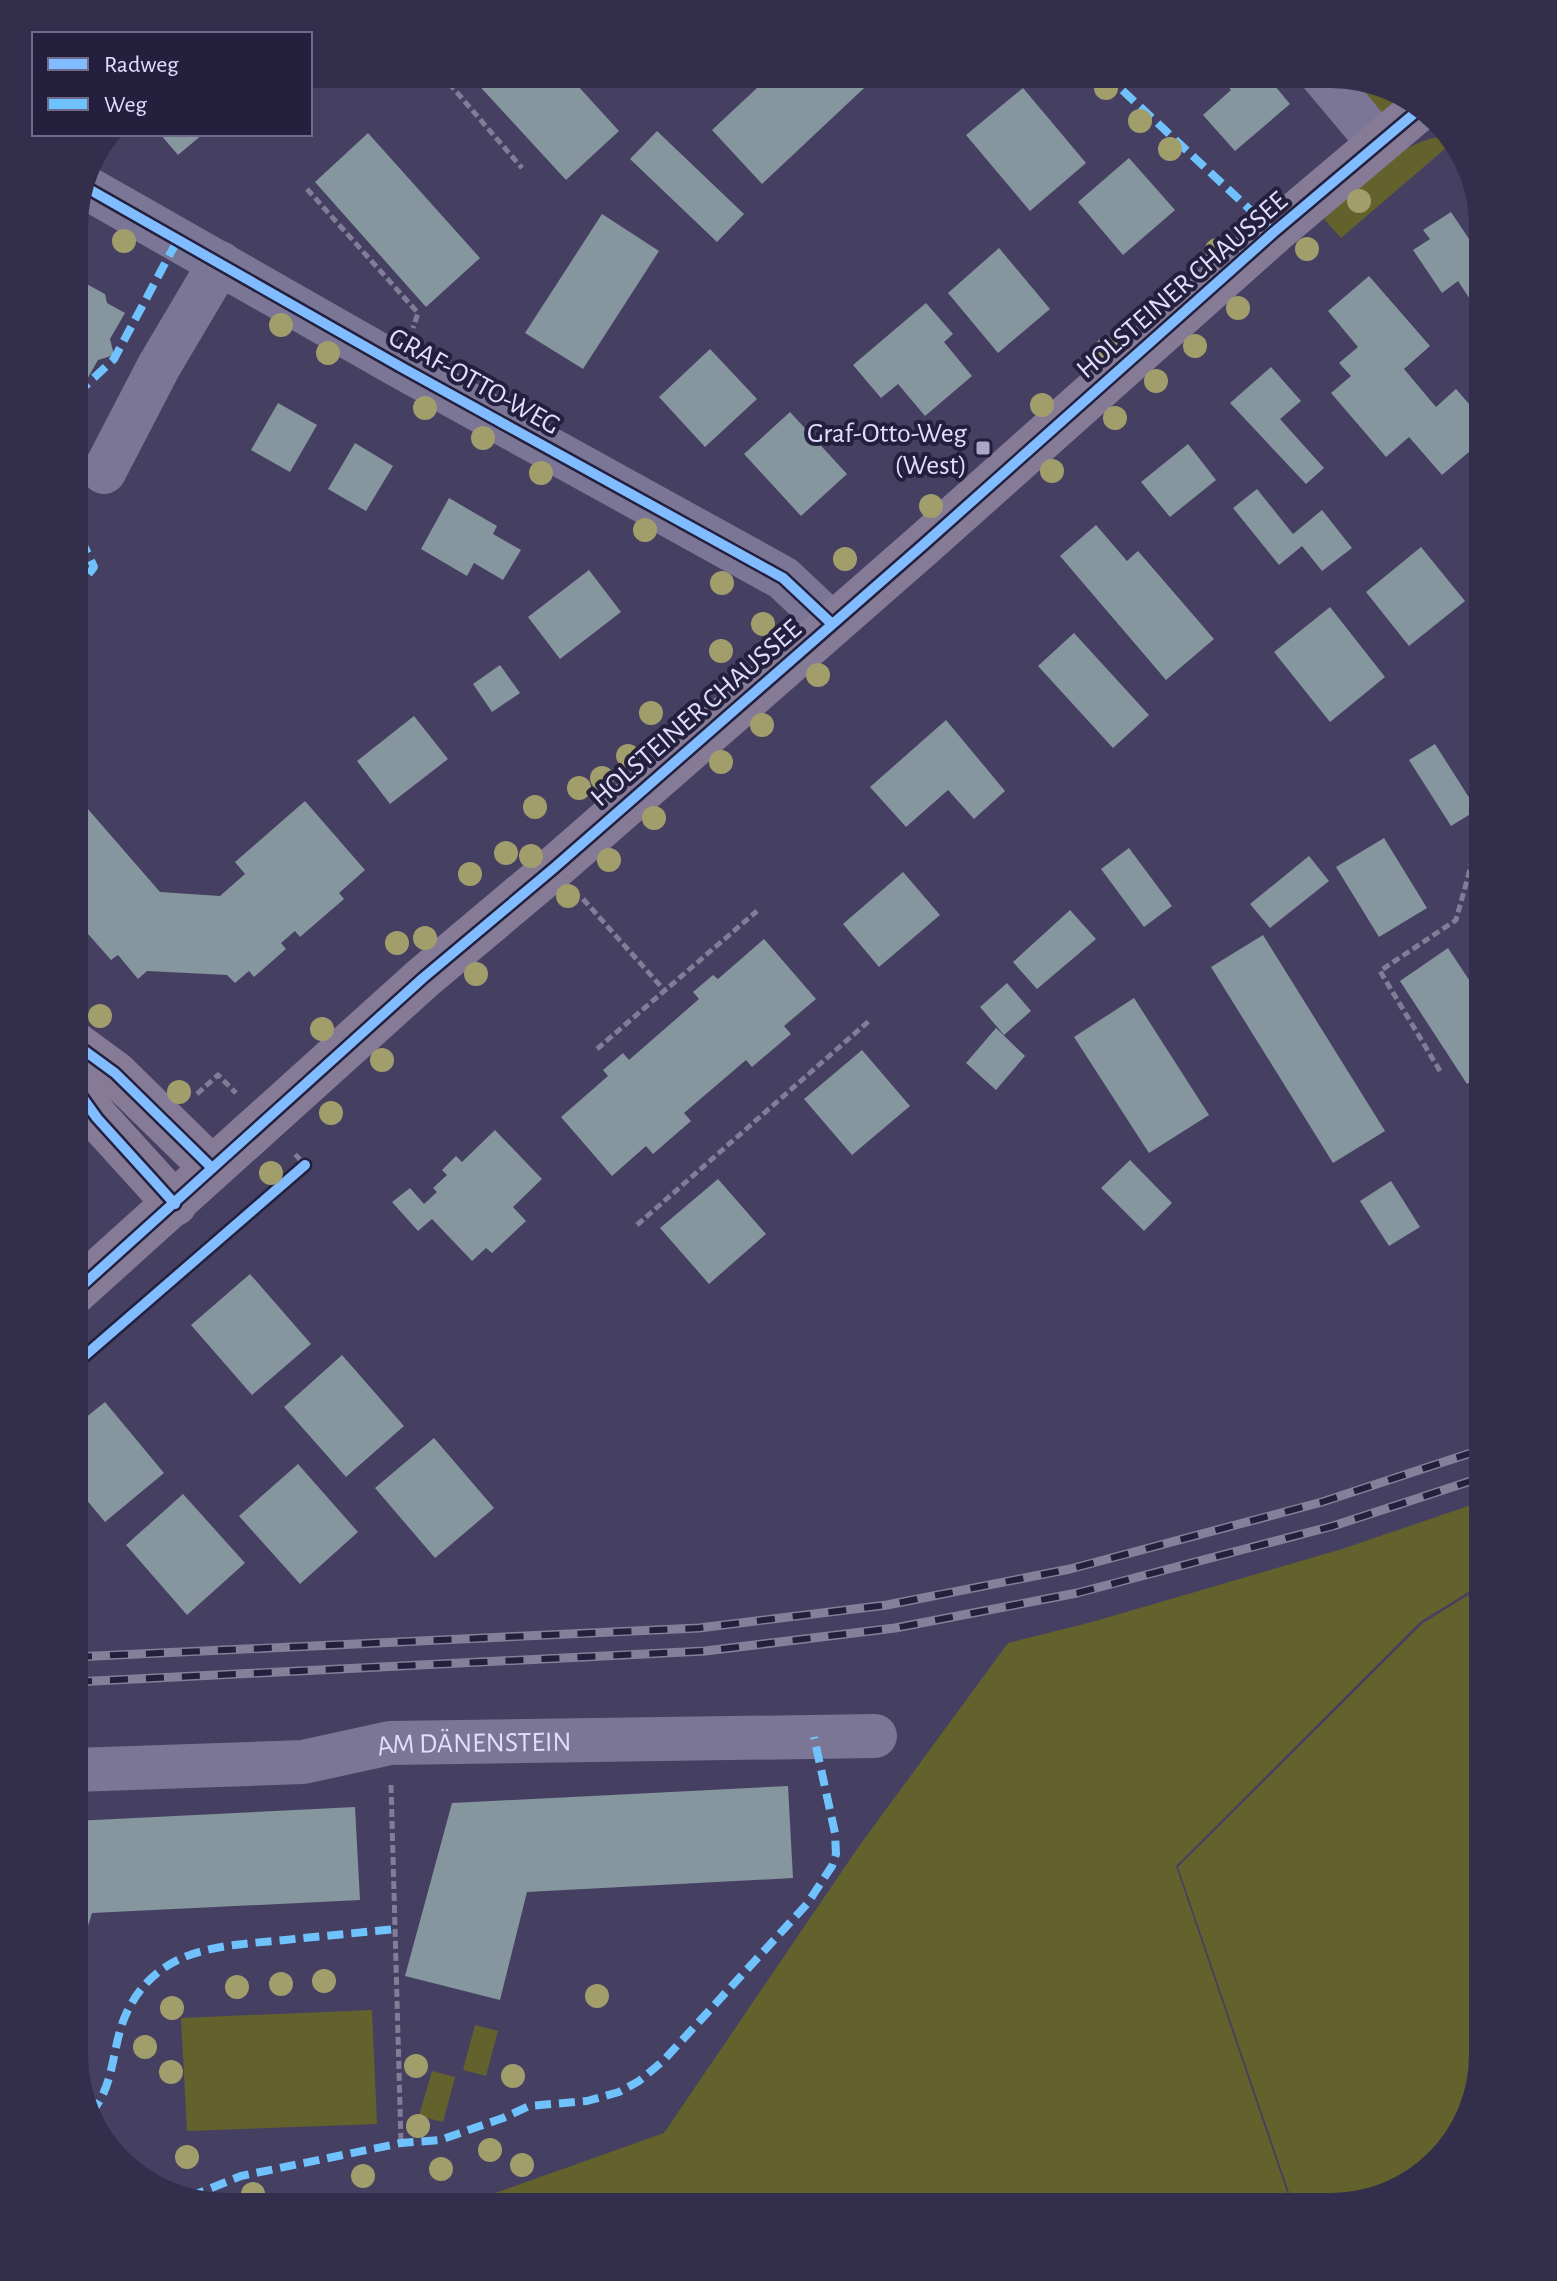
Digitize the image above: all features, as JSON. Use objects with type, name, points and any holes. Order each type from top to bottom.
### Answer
[{"type":"main road","name":"HOLSTEINER CHAUSSEE","points":[[88,1281],[423,978],[554,868],[1274,232],[1413,115]]},
{"type":"main road","points":[[88,1054],[125,1082],[212,1168]]},
{"type":"main road","points":[[88,1105],[175,1204]]},
{"type":"street","points":[[1333,88],[1379,143]]},
{"type":"street","name":"GRAF-OTTO-WEG","points":[[93,191],[401,367],[783,578],[832,624]]},
{"type":"street","points":[[104,472],[159,366],[220,263]]},
{"type":"street","name":"AM DÄNENSTEIN","points":[[88,1770],[303,1762],[390,1743],[875,1736]]},
{"type":"path","points":[[453,88],[522,168]]},
{"type":"path","points":[[307,189],[418,313],[401,367]]},
{"type":"path","points":[[554,868],[665,991]]},
{"type":"path","points":[[1440,1071],[1380,971],[1456,920],[1469,870]]},
{"type":"path","points":[[597,1049],[757,911]]},
{"type":"path","points":[[637,1225],[870,1020]]},
{"type":"path","points":[[193,1097],[218,1075],[243,1099]]},
{"type":"path","points":[[88,1353],[305,1165]]},
{"type":"path","points":[[390,1743],[401,2143]]},
{"type":"shaded area","points":[[1360,94],[1375,95],[1394,103],[1380,116]]},
{"type":"shaded area","points":[[1437,138],[1445,149],[1341,238],[1324,219],[1394,156]]},
{"type":"shaded area","points":[[1469,1506],[1469,1592],[1420,1622],[1176,1866],[1287,2193],[495,2193],[664,2133],[857,1849],[1008,1643],[1092,1622],[1342,1549]]},
{"type":"shaded area","points":[[1469,1595],[1469,2055],[1464,2091],[1440,2139],[1429,2153],[1400,2174],[1349,2192],[1289,2193],[1178,1867],[1423,1623]]},
{"type":"shaded area","points":[[372,2010],[377,2124],[187,2131],[181,2018]]},
{"type":"shaded area","points":[[475,2025],[498,2031],[486,2076],[463,2070]]},
{"type":"shaded area","points":[[432,2071],[455,2077],[443,2122],[419,2116]]},
{"type":"building","points":[[481,88],[580,88],[619,131],[566,180]]},
{"type":"building","points":[[757,88],[864,88],[762,184],[712,130]]},
{"type":"building","points":[[1023,88],[1086,163],[1030,211],[966,135]]},
{"type":"building","points":[[1229,88],[1277,88],[1290,104],[1235,151],[1203,115],[1231,90]]},
{"type":"building","points":[[657,131],[744,214],[717,242],[630,159]]},
{"type":"building","points":[[368,133],[480,258],[426,307],[315,182]]},
{"type":"building","points":[[162,136],[201,136],[178,155]]},
{"type":"building","points":[[1129,158],[1175,210],[1123,255],[1078,202]]},
{"type":"building","points":[[1451,212],[1469,239],[1469,298],[1458,281],[1442,293],[1413,250],[1430,239],[1423,230]]},
{"type":"building","points":[[602,214],[659,251],[583,369],[525,333]]},
{"type":"building","points":[[999,248],[1050,309],[998,353],[948,293]]},
{"type":"building","points":[[1369,276],[1430,346],[1404,369],[1436,407],[1456,389],[1469,404],[1469,452],[1442,475],[1409,437],[1386,457],[1331,393],[1351,376],[1339,363],[1358,347],[1328,311]]},
{"type":"building","points":[[88,285],[105,294],[107,303],[125,313],[110,339],[114,355],[98,360],[88,378]]},
{"type":"building","points":[[926,303],[953,334],[944,342],[972,376],[925,416],[898,384],[881,398],[853,365]]},
{"type":"building","points":[[710,349],[757,399],[705,447],[659,397]]},
{"type":"building","points":[[1271,367],[1301,401],[1280,419],[1324,468],[1306,484],[1230,403]]},
{"type":"building","points":[[278,403],[317,425],[290,472],[251,450]]},
{"type":"building","points":[[790,412],[847,474],[801,516],[744,454]]},
{"type":"building","points":[[355,443],[393,466],[366,511],[328,489]]},
{"type":"building","points":[[1188,444],[1216,480],[1170,517],[1141,482]]},
{"type":"building","points":[[1257,489],[1293,534],[1322,510],[1352,548],[1322,571],[1302,546],[1279,565],[1233,508]]},
{"type":"building","points":[[449,498],[497,526],[493,534],[521,550],[503,580],[474,563],[467,576],[421,549]]},
{"type":"building","points":[[1096,525],[1127,561],[1138,551],[1214,639],[1166,680],[1060,556]]},
{"type":"building","points":[[1421,547],[1465,601],[1409,646],[1366,592]]},
{"type":"building","points":[[589,570],[621,612],[560,659],[528,617]]},
{"type":"building","points":[[1330,607],[1385,677],[1330,722],[1274,652]]},
{"type":"building","points":[[1074,633],[1149,715],[1113,748],[1038,666]]},
{"type":"building","points":[[500,665],[520,693],[492,712],[473,684]]},
{"type":"building","points":[[414,716],[448,759],[390,804],[357,761]]},
{"type":"building","points":[[946,720],[1005,791],[974,819],[948,790],[906,827],[870,787]]},
{"type":"building","points":[[1435,744],[1469,797],[1469,815],[1451,826],[1409,760]]},
{"type":"building","points":[[305,801],[365,870],[339,893],[344,899],[300,937],[295,931],[281,943],[286,949],[254,977],[249,971],[235,983],[227,975],[147,971],[138,979],[118,955],[111,960],[88,934],[88,809],[160,892],[220,896],[245,874],[235,862]]},
{"type":"building","points":[[1384,838],[1427,908],[1379,937],[1336,867]]},
{"type":"building","points":[[1129,848],[1172,906],[1144,927],[1101,869]]},
{"type":"building","points":[[1309,856],[1329,881],[1270,928],[1250,904]]},
{"type":"building","points":[[903,872],[940,915],[879,967],[843,924]]},
{"type":"building","points":[[1070,910],[1096,939],[1037,989],[1013,962]]},
{"type":"building","points":[[1263,935],[1385,1131],[1333,1163],[1211,967]]},
{"type":"building","points":[[764,939],[816,999],[784,1026],[791,1034],[752,1067],[746,1060],[684,1113],[691,1121],[653,1154],[646,1146],[612,1176],[561,1117],[608,1076],[603,1070],[623,1053],[629,1060],[699,999],[693,992],[713,975],[718,979]]},
{"type":"building","points":[[1448,948],[1469,980],[1467,1084],[1400,981]]},
{"type":"building","points":[[1007,983],[1031,1011],[1004,1035],[980,1007]]},
{"type":"building","points":[[1134,998],[1209,1115],[1149,1153],[1074,1037]]},
{"type":"building","points":[[996,1028],[1025,1056],[996,1090],[966,1063]]},
{"type":"building","points":[[862,1050],[910,1106],[852,1155],[804,1099]]},
{"type":"building","points":[[495,1130],[542,1179],[513,1207],[526,1221],[492,1253],[486,1248],[472,1261],[432,1219],[418,1231],[392,1202],[410,1188],[424,1204],[437,1192],[433,1188],[447,1175],[442,1170],[456,1156],[462,1162]]},
{"type":"building","points":[[1130,1160],[1172,1203],[1144,1231],[1101,1188]]},
{"type":"building","points":[[718,1179],[766,1234],[709,1284],[660,1228]]},
{"type":"building","points":[[1391,1181],[1420,1227],[1389,1246],[1360,1201]]},
{"type":"building","points":[[250,1274],[311,1344],[252,1395],[191,1325]]},
{"type":"building","points":[[342,1355],[404,1426],[346,1477],[284,1407]]},
{"type":"building","points":[[105,1402],[164,1473],[105,1522],[88,1502],[88,1416]]},
{"type":"building","points":[[434,1438],[494,1508],[435,1558],[375,1488]]},
{"type":"building","points":[[298,1464],[358,1532],[300,1584],[239,1516]]},
{"type":"building","points":[[183,1494],[245,1563],[187,1615],[126,1545]]},
{"type":"building","points":[[788,1786],[793,1878],[527,1892],[500,2000],[405,1976],[452,1803]]},
{"type":"building","points":[[355,1807],[360,1900],[92,1913],[88,1926],[88,1820]]},
{"type":"railway","points":[[88,1656],[699,1628],[887,1605],[1070,1569],[1322,1502],[1469,1454]]},
{"type":"railway","points":[[88,1681],[705,1651],[895,1628],[1077,1593],[1333,1526],[1469,1482]]},
{"type":"marked path","points":[[1120,88],[1274,232]]},
{"type":"marked path","points":[[88,383],[114,359],[178,239]]},
{"type":"marked path","points":[[88,554],[94,567],[88,575]]},
{"type":"marked path","points":[[204,2191],[241,2176],[401,2143],[440,2140],[529,2106],[587,2101],[619,2092],[639,2081],[663,2061],[807,1904],[832,1866],[836,1854],[835,1833],[814,1737]]},
{"type":"marked path","points":[[97,2104],[109,2078],[127,2012],[140,1990],[174,1962],[238,1944],[395,1929]]},
{"type":"cycle path","points":[[88,1280],[423,978],[554,868],[1274,232],[1413,115]]},
{"type":"cycle path","points":[[93,191],[401,367],[783,578],[832,624]]},
{"type":"cycle path","points":[[88,1053],[115,1073],[212,1168]]},
{"type":"cycle path","points":[[88,1105],[175,1204]]},
{"type":"cycle path","points":[[88,1353],[305,1165]]},
{"type":"place","name":"Graf-Otto-Weg (West)","points":[[983,448]]}]
